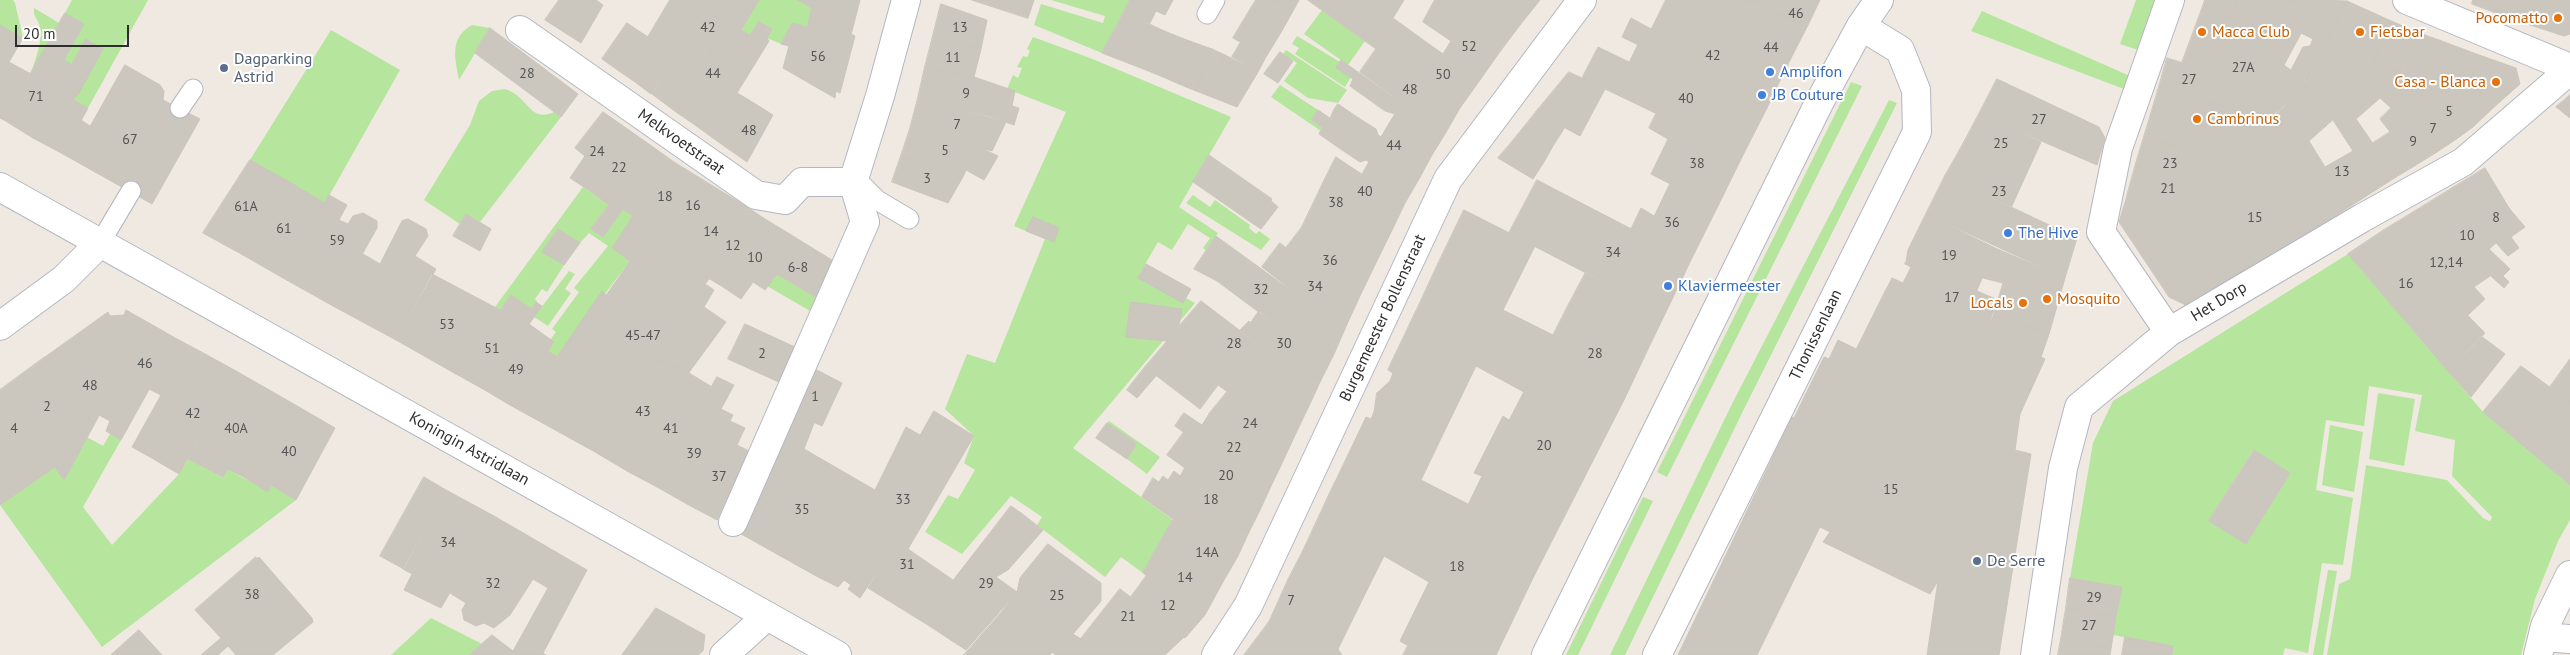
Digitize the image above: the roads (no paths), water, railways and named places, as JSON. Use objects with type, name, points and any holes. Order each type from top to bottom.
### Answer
[{"type":"street","points":[[733,522],[865,222],[854,179],[880,96],[906,0]]},
{"type":"street","name":"Burgemeester Bollenstraat","points":[[1216,655],[1248,606],[1448,179],[1582,0]]},
{"type":"street","points":[[1546,655],[1819,103],[1861,26],[1880,0]]},
{"type":"street","points":[[2169,332],[2101,232],[2118,148],[2170,0]]},
{"type":"street","name":"Het Dorp","points":[[2035,655],[2063,468],[2079,407],[2169,332],[2369,214],[2463,162],[2570,69],[2407,0]]},
{"type":"street","name":"Thonissenlaan","points":[[1657,655],[1917,132],[1916,90],[1900,50],[1861,26]]},
{"type":"street","name":"Melkvoetstraat","points":[[520,30],[756,194],[785,200],[802,182],[854,179]]},
{"type":"street","name":"Koningin Astridlaan","points":[[0,187],[837,655]]},
{"type":"street","points":[[0,326],[64,279],[100,243]]},
{"type":"street","points":[[2570,575],[2545,626],[2540,646],[2570,639]]},
{"type":"street","points":[[724,655],[767,616]]},
{"type":"lane","points":[[180,108],[193,89]]},
{"type":"lane","points":[[854,179],[877,200],[909,219]]},
{"type":"lane","points":[[100,243],[130,191]]},
{"type":"place","name":"Pocomatto","points":[[2558,18]]},
{"type":"place","name":"Macca Club","points":[[2202,32]]},
{"type":"place","name":"Fietsbar","points":[[2360,32]]},
{"type":"place","name":"Dagparking Astrid","points":[[224,68]]},
{"type":"place","name":"Amplifon","points":[[1770,72]]},
{"type":"place","name":"Casa - Blanca","points":[[2496,82]]},
{"type":"place","name":"JB Couture","points":[[1762,95]]},
{"type":"place","name":"Cambrinus","points":[[2197,119]]},
{"type":"place","name":"The Hive","points":[[2008,233]]},
{"type":"place","name":"Klaviermeester","points":[[1668,286]]},
{"type":"place","name":"Mosquito","points":[[2047,299]]},
{"type":"place","name":"Locals","points":[[2023,303]]},
{"type":"place","name":"De Serre","points":[[1977,561]]}]
